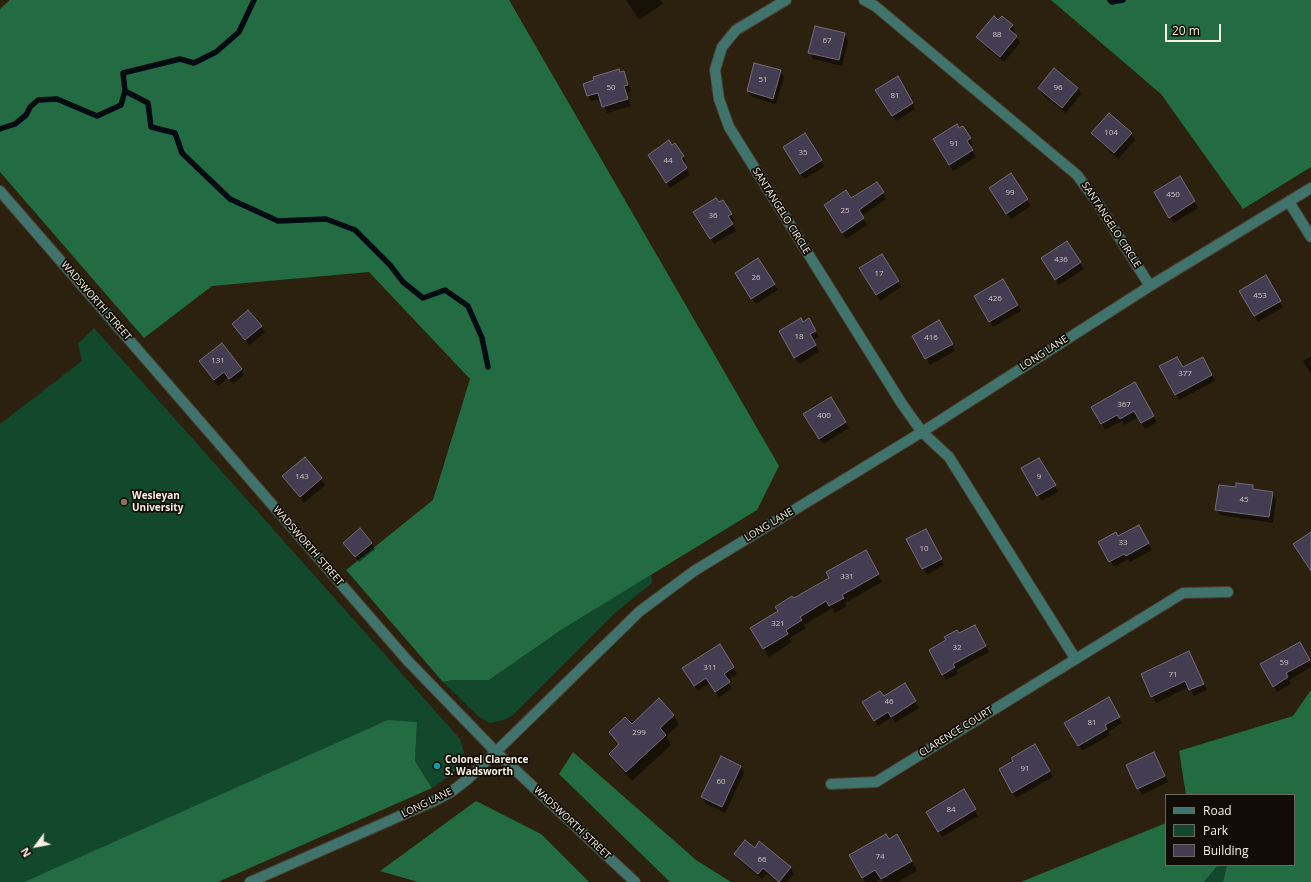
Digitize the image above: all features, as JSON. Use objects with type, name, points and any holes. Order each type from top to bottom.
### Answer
[{"type":"street","name":"SANTANGELO CIRCLE","points":[[786,0],[736,30],[722,47],[715,70],[719,99],[729,127],[902,404],[922,432]]},
{"type":"street","name":"SANTANGELO CIRCLE","points":[[864,0],[875,6],[1077,175],[1097,202],[1150,286]]},
{"type":"street","name":"LONG LANE","points":[[250,882],[434,801],[451,792],[469,778],[640,611],[694,571],[922,432],[1150,286],[1311,188]]},
{"type":"street","name":"WADSWORTH STREET","points":[[0,191],[407,660],[496,752],[635,882]]},
{"type":"street","points":[[1289,202],[1311,237]]},
{"type":"street","points":[[922,432],[949,457],[1075,658]]},
{"type":"street","name":"CLARENCE COURT","points":[[831,784],[876,782],[1075,658],[1183,593],[1228,592]]},
{"type":"green space","points":[[10,0],[509,0],[779,466],[757,510],[564,628],[489,680],[452,680],[443,682],[346,570],[433,500],[470,379],[369,272],[212,286],[144,338],[0,172],[0,9]]},
{"type":"green space","points":[[1051,0],[1311,0],[1311,167],[1243,209],[1161,94]]},
{"type":"green space","name":"Wesleyan University","points":[[94,328],[460,739],[464,752],[462,761],[454,773],[432,788],[415,761],[417,722],[24,882],[0,882],[0,424],[82,361],[78,344]]},
{"type":"green space","points":[[651,574],[652,583],[616,612],[513,715],[504,720],[490,723],[478,716],[443,682],[452,680],[489,680],[564,628]]},
{"type":"green space","points":[[1311,690],[1311,882],[1223,882],[1227,866],[1295,866],[1295,794],[1186,794],[1179,751],[1293,716]]},
{"type":"green space","points":[[388,720],[417,722],[415,761],[432,788],[218,882],[24,882]]},
{"type":"green space","points":[[573,752],[696,860],[731,882],[670,882],[559,774]]},
{"type":"green space","points":[[476,801],[541,834],[589,882],[418,882],[380,871]]},
{"type":"green space","points":[[1165,823],[1165,866],[1217,866],[1204,882],[1021,882]]},
{"type":"green space","points":[[1217,866],[1227,866],[1223,882],[1204,882]]},
{"type":"building","points":[[994,16],[998,20],[1002,16],[1013,25],[1009,29],[1017,36],[1000,57],[976,37]]},
{"type":"building","points":[[815,26],[845,33],[839,60],[808,53]]},
{"type":"building","points":[[754,63],[781,70],[773,99],[747,91]]},
{"type":"building","points":[[1054,68],[1078,88],[1062,108],[1038,88]]},
{"type":"building","points":[[619,69],[620,72],[624,71],[628,85],[624,86],[628,99],[602,107],[598,93],[587,96],[583,84],[594,80],[593,77]]},
{"type":"building","points":[[898,76],[913,103],[892,116],[875,90]]},
{"type":"building","points":[[1109,113],[1132,133],[1114,153],[1091,133]]},
{"type":"building","points":[[957,124],[959,128],[963,126],[971,138],[967,141],[973,150],[949,165],[933,139]]},
{"type":"building","points":[[805,133],[822,160],[800,174],[783,147]]},
{"type":"building","points":[[669,140],[672,145],[675,143],[684,156],[681,158],[687,168],[666,183],[648,155]]},
{"type":"building","points":[[1011,173],[1028,199],[1006,214],[989,188]]},
{"type":"building","points":[[1180,176],[1195,201],[1169,218],[1154,192]]},
{"type":"building","points":[[877,182],[884,192],[859,210],[864,218],[842,233],[824,205],[846,190],[851,198]]},
{"type":"building","points":[[716,198],[719,202],[723,200],[732,214],[728,216],[733,224],[710,239],[693,212]]},
{"type":"building","points":[[1067,241],[1081,262],[1055,280],[1041,258]]},
{"type":"building","points":[[882,254],[899,281],[876,295],[859,268]]},
{"type":"building","points":[[758,258],[775,284],[751,299],[735,273]]},
{"type":"building","points":[[1266,275],[1281,301],[1254,316],[1239,291]]},
{"type":"building","points":[[1003,279],[1018,305],[989,322],[974,296]]},
{"type":"building","points":[[248,310],[262,326],[245,340],[232,324]]},
{"type":"building","points":[[801,318],[803,322],[809,318],[816,331],[810,334],[816,345],[794,358],[779,331]]},
{"type":"building","points":[[939,320],[953,344],[925,359],[912,336]]},
{"type":"building","points":[[222,343],[242,369],[229,379],[224,372],[214,380],[199,361]]},
{"type":"building","points":[[1177,357],[1183,367],[1203,357],[1212,375],[1175,395],[1159,366]]},
{"type":"building","points":[[1135,382],[1154,416],[1141,423],[1134,411],[1120,419],[1117,415],[1101,424],[1091,407]]},
{"type":"building","points":[[831,397],[846,422],[819,439],[803,414]]},
{"type":"building","points":[[305,457],[322,478],[300,497],[282,476]]},
{"type":"building","points":[[1039,458],[1056,485],[1037,496],[1021,468]]},
{"type":"building","points":[[1236,483],[1253,485],[1253,489],[1273,492],[1269,517],[1215,510],[1219,485],[1236,487]]},
{"type":"building","points":[[1139,525],[1149,543],[1126,556],[1124,554],[1109,562],[1098,542],[1116,532],[1118,536]]},
{"type":"building","points":[[360,528],[372,543],[355,557],[343,543]]},
{"type":"building","points":[[926,529],[942,559],[922,569],[906,539]]},
{"type":"building","points":[[1311,532],[1311,571],[1293,544]]},
{"type":"building","points":[[866,550],[879,574],[842,595],[844,598],[829,606],[826,601],[800,617],[802,620],[786,630],[788,634],[763,649],[750,628],[778,611],[775,607],[792,596],[794,598],[829,578],[826,572]]},
{"type":"building","points":[[975,625],[986,646],[953,664],[955,667],[942,675],[929,650],[946,640],[944,637],[957,630],[959,633]]},
{"type":"building","points":[[1300,642],[1310,660],[1286,673],[1288,677],[1273,687],[1260,664]]},
{"type":"building","points":[[720,644],[734,667],[724,674],[730,682],[715,692],[706,678],[694,686],[682,668]]},
{"type":"building","points":[[1189,651],[1204,684],[1189,690],[1185,681],[1151,697],[1141,674]]},
{"type":"building","points":[[905,683],[916,701],[891,717],[888,712],[874,721],[862,702],[880,691],[884,696]]},
{"type":"building","points":[[1109,697],[1120,717],[1105,725],[1107,729],[1078,746],[1064,723]]},
{"type":"building","points":[[659,698],[674,715],[660,728],[666,735],[626,772],[609,754],[619,744],[609,732],[625,717],[632,724]]},
{"type":"building","points":[[1035,744],[1050,771],[1012,793],[999,769],[1013,761],[1011,758]]},
{"type":"building","points":[[1154,752],[1165,776],[1137,789],[1126,765]]},
{"type":"building","points":[[721,756],[741,766],[722,807],[701,797]]},
{"type":"building","points":[[964,789],[976,809],[938,832],[926,812]]},
{"type":"building","points":[[886,834],[889,839],[897,834],[912,861],[881,879],[875,870],[862,878],[849,855]]},
{"type":"building","points":[[745,840],[755,848],[759,841],[791,867],[779,882],[763,868],[758,874],[734,854]]},
{"type":"waterway","points":[[0,129],[15,124],[26,115],[30,107],[38,100],[57,99],[97,116],[121,105],[125,91],[123,73],[180,59],[194,63],[216,52],[239,32],[254,0]]},
{"type":"waterway","points":[[1110,0],[1112,2],[1123,0]]},
{"type":"waterway","points":[[125,91],[148,103],[151,127],[175,133],[182,153],[230,199],[278,221],[326,219],[355,230],[390,265],[403,282],[423,298],[445,290],[468,306],[482,338],[488,367]]},
{"type":"place","name":"Wesleyan University","points":[[124,502]]},
{"type":"place","name":"Colonel Clarence S. Wadsworth","points":[[437,766]]}]
